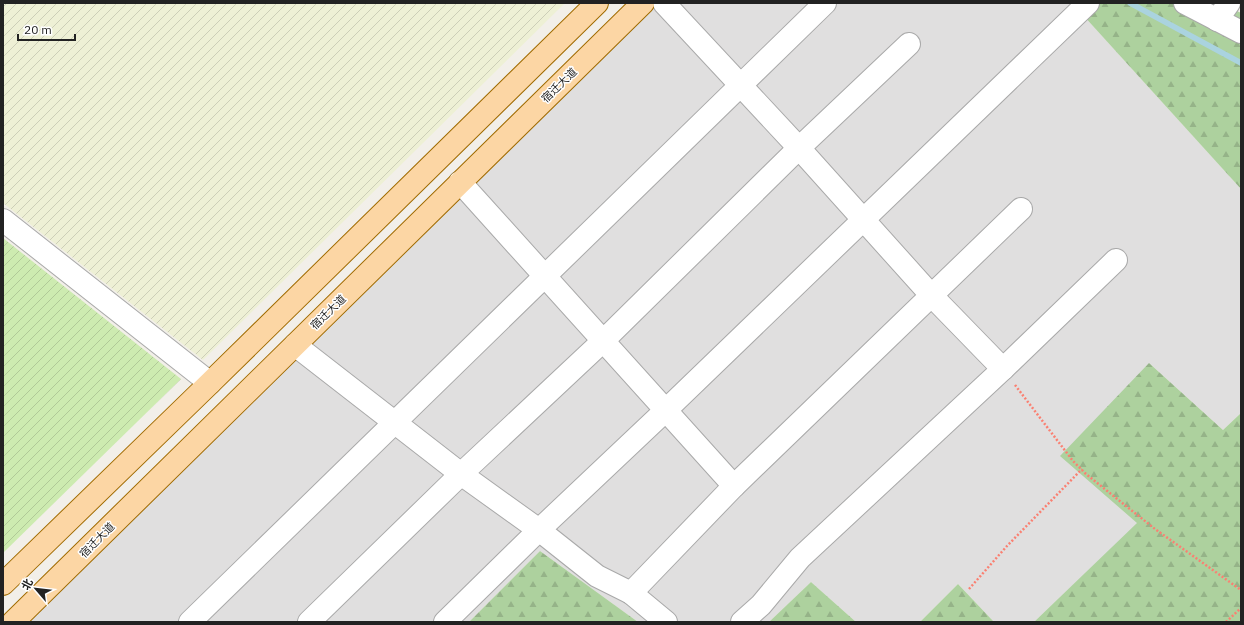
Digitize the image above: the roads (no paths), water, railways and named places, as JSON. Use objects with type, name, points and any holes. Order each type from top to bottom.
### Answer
[{"type":"main road","points":[[3,584],[597,3]]},
{"type":"main road","name":"宿迁大道","points":[[13,622],[643,3]]},
{"type":"street","points":[[664,3],[799,148],[931,295],[1003,369]]},
{"type":"street","points":[[190,622],[825,3]]},
{"type":"street","points":[[445,622],[1088,3]]},
{"type":"street","points":[[1186,3],[1223,11],[1241,32]]},
{"type":"street","points":[[310,622],[461,474],[604,340],[799,148],[908,44]]},
{"type":"street","points":[[460,182],[734,486]]},
{"type":"street","points":[[631,593],[734,486],[1021,209]]},
{"type":"street","points":[[3,220],[210,383]]},
{"type":"street","points":[[742,622],[761,605],[800,558],[1003,369],[1116,260]]},
{"type":"street","points":[[295,345],[394,423],[461,474],[539,530],[597,576],[631,593],[666,622]]},
{"type":"waterway","points":[[1130,3],[1241,63]]}]
